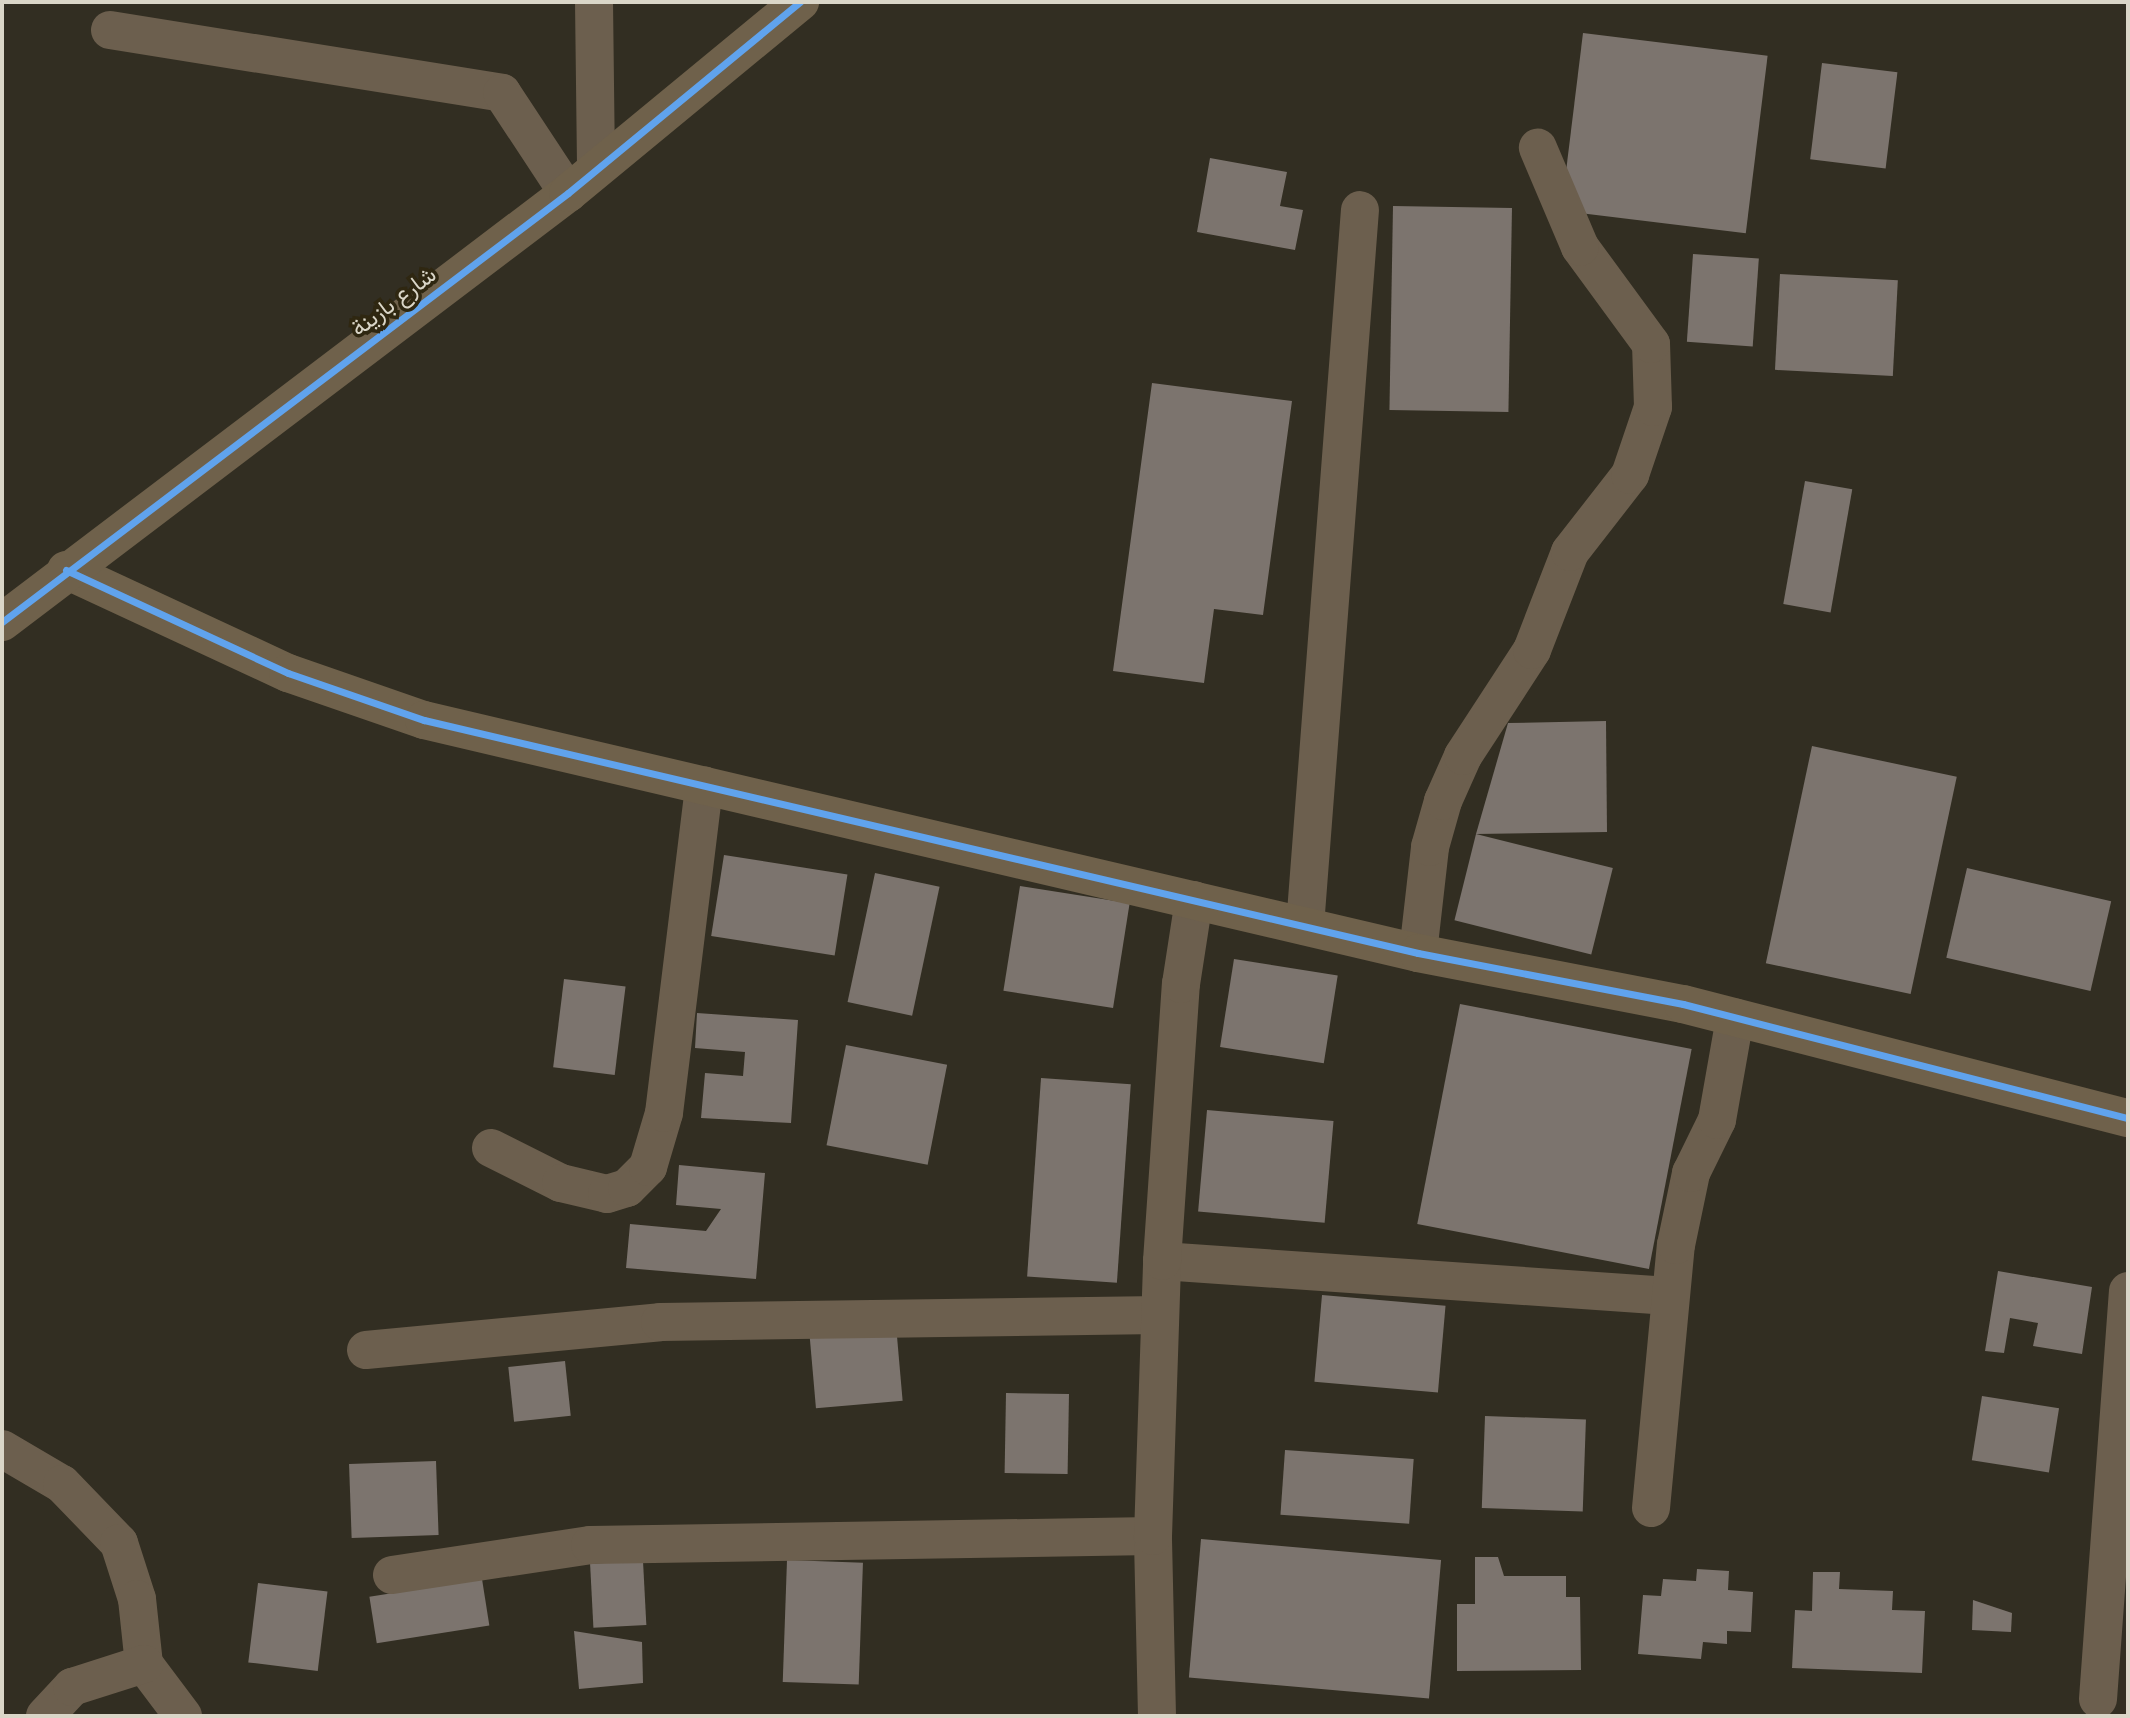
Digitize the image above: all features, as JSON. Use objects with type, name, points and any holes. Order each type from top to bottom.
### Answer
[{"type":"street","points":[[594,2],[596,167]]},
{"type":"street","name":"شارع بازينة","points":[[2,622],[66,570],[568,194],[596,167],[800,2]]},
{"type":"street","points":[[110,30],[502,93],[568,194]]},
{"type":"street","points":[[1418,953],[1430,847],[1443,802],[1463,756],[1532,650],[1570,552],[1630,475],[1653,407],[1651,344],[1580,247],[1538,148]]},
{"type":"street","points":[[1305,926],[1360,210]]},
{"type":"street","points":[[66,570],[337,694],[704,785],[1418,953],[1735,1018],[2128,1118]]},
{"type":"street","points":[[491,1148],[561,1183],[607,1194],[627,1188],[648,1167],[664,1113],[704,785]]},
{"type":"street","points":[[1157,1716],[1153,1536],[1160,1315],[1181,984],[1194,900]]},
{"type":"street","points":[[1651,1508],[1669,1296],[1687,1189],[1717,1120],[1735,1018]]},
{"type":"street","points":[[1163,1261],[1669,1296]]},
{"type":"street","points":[[2098,1699],[2128,1292]]},
{"type":"street","points":[[366,1350],[660,1322],[1160,1315]]},
{"type":"street","points":[[2,1449],[62,1484],[119,1543],[137,1599],[144,1664],[183,1716]]},
{"type":"street","points":[[392,1575],[590,1545],[1153,1536]]},
{"type":"street","points":[[45,1716],[72,1687],[144,1664]]},
{"type":"building","points":[[1583,33],[1768,56],[1746,233],[1561,211]]},
{"type":"building","points":[[1822,63],[1897,72],[1886,169],[1810,159]]},
{"type":"building","points":[[1210,158],[1287,172],[1280,206],[1303,210],[1295,250],[1197,232]]},
{"type":"building","points":[[1393,206],[1512,208],[1508,412],[1389,410]]},
{"type":"building","points":[[1693,254],[1759,259],[1753,346],[1687,342]]},
{"type":"building","points":[[1780,274],[1898,280],[1893,376],[1775,370]]},
{"type":"building","points":[[1152,383],[1292,401],[1263,615],[1214,609],[1204,683],[1113,671]]},
{"type":"building","points":[[1805,481],[1852,489],[1831,612],[1783,604]]},
{"type":"building","points":[[1606,721],[1607,832],[1476,834],[1508,723]]},
{"type":"building","points":[[1812,746],[1957,777],[1911,994],[1766,963]]},
{"type":"building","points":[[1476,834],[1613,868],[1591,954],[1454,920]]},
{"type":"building","points":[[724,855],[847,875],[835,956],[711,936]]},
{"type":"building","points":[[1967,868],[2111,901],[2091,991],[1946,958]]},
{"type":"building","points":[[875,873],[940,887],[912,1016],[848,1002]]},
{"type":"building","points":[[1020,886],[1130,903],[1113,1008],[1003,991]]},
{"type":"building","points":[[1234,959],[1338,975],[1324,1063],[1220,1047]]},
{"type":"building","points":[[564,979],[626,987],[615,1075],[553,1067]]},
{"type":"building","points":[[1460,1004],[1692,1049],[1649,1269],[1417,1224]]},
{"type":"building","points":[[697,1013],[798,1020],[791,1123],[701,1118],[705,1073],[743,1076],[745,1052],[695,1048]]},
{"type":"building","points":[[846,1045],[947,1065],[928,1165],[827,1145]]},
{"type":"building","points":[[1041,1078],[1131,1084],[1117,1283],[1027,1277]]},
{"type":"building","points":[[1207,1110],[1334,1121],[1325,1223],[1198,1212]]},
{"type":"building","points":[[679,1165],[765,1173],[756,1279],[626,1268],[630,1224],[706,1231],[721,1209],[676,1205]]},
{"type":"building","points":[[1998,1271],[2092,1287],[2082,1354],[2033,1346],[2038,1323],[2010,1318],[2004,1353],[1985,1351]]},
{"type":"building","points":[[1322,1295],[1446,1306],[1438,1392],[1314,1382]]},
{"type":"building","points":[[896,1325],[903,1401],[816,1408],[809,1333]]},
{"type":"building","points":[[565,1361],[571,1416],[514,1422],[508,1367]]},
{"type":"building","points":[[1006,1393],[1069,1394],[1068,1474],[1005,1473]]},
{"type":"building","points":[[1982,1396],[2059,1408],[2049,1472],[1972,1460]]},
{"type":"building","points":[[1485,1416],[1586,1420],[1583,1511],[1482,1508]]},
{"type":"building","points":[[1285,1450],[1414,1459],[1409,1524],[1280,1515]]},
{"type":"building","points":[[436,1461],[439,1535],[352,1538],[349,1464]]},
{"type":"building","points":[[1201,1539],[1441,1560],[1429,1698],[1189,1677]]},
{"type":"building","points":[[1475,1557],[1498,1557],[1504,1576],[1566,1576],[1566,1597],[1580,1597],[1581,1670],[1457,1671],[1457,1604],[1475,1604]]},
{"type":"building","points":[[787,1560],[863,1563],[859,1685],[783,1682]]},
{"type":"building","points":[[643,1561],[646,1625],[593,1628],[590,1564]]},
{"type":"building","points":[[1697,1569],[1729,1571],[1728,1590],[1753,1592],[1751,1632],[1727,1631],[1727,1644],[1703,1642],[1701,1659],[1638,1654],[1643,1595],[1661,1596],[1663,1579],[1696,1581]]},
{"type":"building","points":[[1813,1572],[1840,1572],[1839,1589],[1893,1591],[1892,1610],[1925,1611],[1922,1673],[1792,1668],[1795,1610],[1812,1611]]},
{"type":"building","points":[[482,1579],[489,1625],[377,1643],[369,1597]]},
{"type":"building","points":[[258,1583],[327,1592],[318,1671],[248,1662]]},
{"type":"building","points":[[1973,1600],[2012,1613],[2011,1632],[1972,1630]]},
{"type":"building","points":[[574,1631],[642,1642],[643,1683],[579,1689]]},
{"type":"cycle path","points":[[2,622],[568,193],[800,2]]},
{"type":"cycle path","points":[[66,570],[288,673],[424,720],[1418,953],[1683,1004],[2128,1118]]}]
